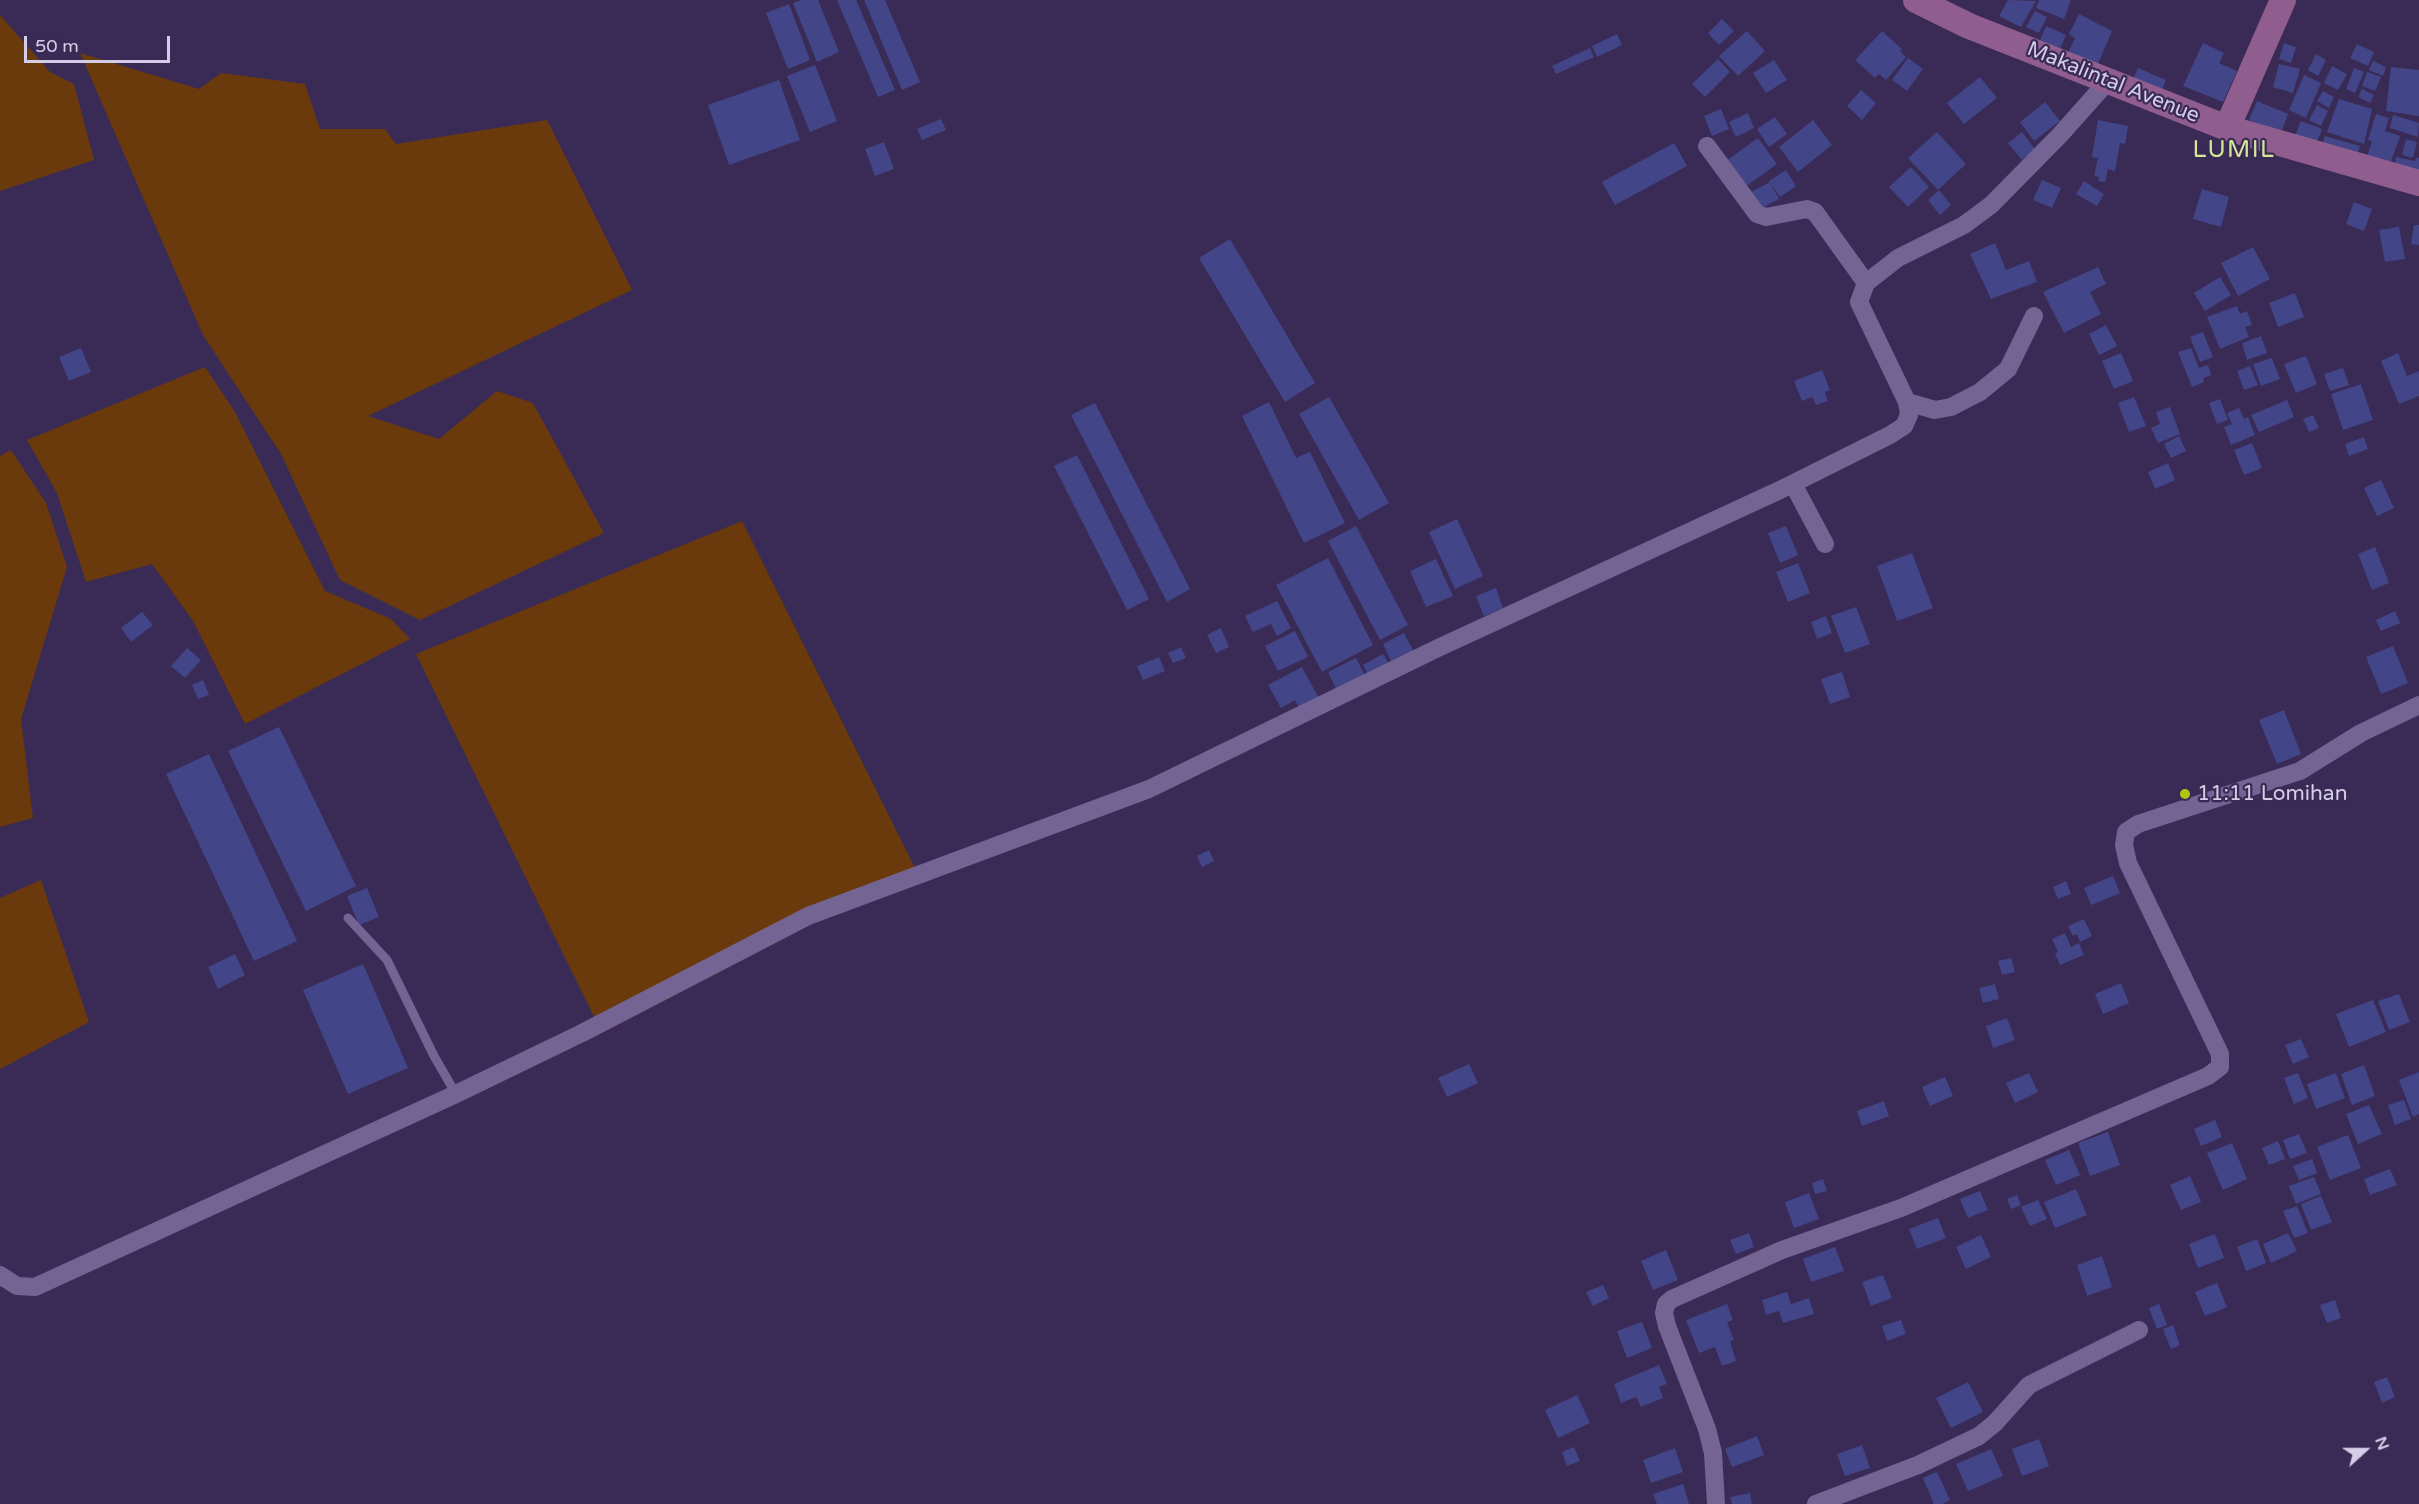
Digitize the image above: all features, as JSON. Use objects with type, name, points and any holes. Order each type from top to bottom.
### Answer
[{"type":"main road","name":"Makalintal Avenue","points":[[1916,0],[1970,26],[2227,128],[2419,183]]},
{"type":"main road","points":[[2227,128],[2283,0]]},
{"type":"street","points":[[0,1275],[17,1286],[35,1287],[456,1094],[582,1033],[808,916],[1149,789],[1438,648],[1793,484],[1904,426],[1909,415],[1907,402],[1859,302],[1866,283],[1898,258],[1964,225],[1991,205],[2060,135],[2108,81]]},
{"type":"street","points":[[1707,146],[1757,214],[1766,217],[1807,208],[1815,212],[1866,283]]},
{"type":"street","points":[[1907,402],[1935,410],[1951,407],[1980,393],[2008,369],[2034,316]]},
{"type":"street","points":[[1793,484],[1825,544]]},
{"type":"street","points":[[1716,1504],[1713,1454],[1707,1429],[1667,1326],[1664,1313],[1666,1304],[1672,1299],[1782,1250],[1901,1208],[2208,1076],[2220,1067],[2220,1054],[2128,863],[2124,845],[2126,832],[2138,824],[2300,771],[2361,733],[2419,705]]},
{"type":"street","points":[[1816,1504],[1918,1465],[1979,1436],[1995,1423],[2029,1385],[2139,1330]]},
{"type":"lane","points":[[348,918],[387,960],[434,1056],[456,1094]]},
{"type":"shaded area","points":[[0,15],[50,72],[74,84],[94,160],[0,191]]},
{"type":"shaded area","points":[[80,53],[199,89],[221,73],[305,84],[320,129],[385,129],[396,144],[547,120],[632,290],[368,416],[439,439],[497,391],[533,403],[604,533],[420,620],[340,580],[281,454],[203,335]]},
{"type":"shaded area","points":[[205,367],[235,412],[325,591],[391,619],[410,639],[245,724],[193,621],[152,564],[86,582],[57,493],[27,440]]},
{"type":"shaded area","points":[[11,450],[46,503],[67,567],[21,719],[33,818],[0,827],[0,456]]},
{"type":"shaded area","points":[[742,521],[916,870],[602,1033],[416,654]]},
{"type":"shaded area","points":[[41,880],[89,1022],[0,1069],[0,898]]},
{"type":"building","points":[[802,0],[818,0],[839,52],[817,62],[793,3]]},
{"type":"building","points":[[837,0],[856,0],[895,90],[878,97]]},
{"type":"building","points":[[864,0],[885,0],[920,82],[902,90]]},
{"type":"building","points":[[2008,0],[2036,1],[2021,27],[1999,16]]},
{"type":"building","points":[[2039,0],[2071,0],[2064,19],[2036,8]]},
{"type":"building","points":[[789,4],[810,60],[788,69],[766,13]]},
{"type":"building","points":[[2035,11],[2047,17],[2039,33],[2026,27]]},
{"type":"building","points":[[2079,14],[2112,31],[2097,66],[2068,53],[2075,38],[2069,34]]},
{"type":"building","points":[[1722,19],[1734,31],[1719,45],[1708,33]]},
{"type":"building","points":[[2046,26],[2066,35],[2056,59],[2036,50]]},
{"type":"building","points":[[1747,31],[1765,51],[1738,76],[1719,56]]},
{"type":"building","points":[[1882,31],[1902,49],[1900,51],[1906,57],[1886,80],[1879,74],[1875,78],[1855,60]]},
{"type":"building","points":[[1617,34],[1622,45],[1597,57],[1592,46]]},
{"type":"building","points":[[2203,43],[2224,53],[2219,63],[2237,71],[2223,102],[2183,86]]},
{"type":"building","points":[[2284,43],[2296,47],[2291,63],[2279,59]]},
{"type":"building","points":[[2357,44],[2374,52],[2368,66],[2350,58]]},
{"type":"building","points":[[1590,48],[1594,57],[1556,74],[1552,66]]},
{"type":"building","points":[[2316,54],[2326,60],[2318,76],[2308,70]]},
{"type":"building","points":[[1908,58],[1923,69],[1907,91],[1892,80]]},
{"type":"building","points":[[1718,59],[1730,72],[1705,97],[1692,84]]},
{"type":"building","points":[[1774,60],[1787,80],[1766,93],[1753,73]]},
{"type":"building","points":[[2373,61],[2386,67],[2383,76],[2369,70]]},
{"type":"building","points":[[2279,64],[2300,69],[2293,93],[2273,87]]},
{"type":"building","points":[[815,65],[837,121],[810,132],[787,76]]},
{"type":"building","points":[[2332,66],[2347,74],[2338,90],[2324,83]]},
{"type":"building","points":[[2391,67],[2419,70],[2419,116],[2386,111]]},
{"type":"building","points":[[2138,68],[2166,80],[2160,94],[2132,82]]},
{"type":"building","points":[[2354,68],[2364,72],[2355,93],[2346,89]]},
{"type":"building","points":[[2367,72],[2381,77],[2375,91],[2362,86]]},
{"type":"building","points":[[2304,75],[2321,83],[2306,118],[2289,110]]},
{"type":"building","points":[[1980,77],[1997,98],[1964,124],[1947,103]]},
{"type":"building","points":[[779,80],[800,140],[729,165],[708,105]]},
{"type":"building","points":[[2362,89],[2374,95],[2370,103],[2358,97]]},
{"type":"building","points":[[1861,90],[1876,103],[1862,120],[1847,106]]},
{"type":"building","points":[[2323,91],[2334,97],[2329,108],[2317,101]]},
{"type":"building","points":[[2339,99],[2372,109],[2364,144],[2327,132]]},
{"type":"building","points":[[2257,101],[2288,114],[2281,133],[2249,120]]},
{"type":"building","points":[[2045,102],[2060,121],[2034,141],[2020,122]]},
{"type":"building","points":[[2317,105],[2328,111],[2321,126],[2309,120]]},
{"type":"building","points":[[1721,109],[1729,129],[1712,136],[1704,116]]},
{"type":"building","points":[[1748,113],[1754,128],[1736,137],[1729,122]]},
{"type":"building","points":[[2376,114],[2389,118],[2385,131],[2400,136],[2387,173],[2364,165],[2372,141],[2368,140]]},
{"type":"building","points":[[2393,115],[2419,123],[2418,137],[2390,128]]},
{"type":"building","points":[[1775,117],[1787,134],[1769,147],[1757,129]]},
{"type":"building","points":[[941,119],[946,130],[922,140],[917,129]]},
{"type":"building","points":[[1813,120],[1832,145],[1798,172],[1779,147]]},
{"type":"building","points":[[2098,120],[2128,126],[2125,144],[2120,143],[2115,171],[2108,169],[2105,182],[2098,181],[2099,177],[2094,176],[2098,158],[2092,157]]},
{"type":"building","points":[[2301,121],[2322,129],[2315,147],[2294,138]]},
{"type":"building","points":[[1937,132],[1966,164],[1938,190],[1908,158]]},
{"type":"building","points":[[2022,132],[2035,149],[2022,160],[2008,143]]},
{"type":"building","points":[[2325,136],[2360,146],[2355,165],[2319,154]]},
{"type":"building","points":[[1758,138],[1777,164],[1745,187],[1726,161]]},
{"type":"building","points":[[2406,139],[2417,142],[2413,158],[2402,155]]},
{"type":"building","points":[[884,142],[894,169],[875,176],[865,149]]},
{"type":"building","points":[[1674,143],[1687,166],[1615,205],[1602,182]]},
{"type":"building","points":[[2396,157],[2415,161],[2416,157],[2419,158],[2419,181],[2393,175]]},
{"type":"building","points":[[1911,167],[1929,187],[1908,207],[1889,187]]},
{"type":"building","points":[[1786,170],[1796,186],[1780,197],[1769,181]]},
{"type":"building","points":[[2042,180],[2061,188],[2052,208],[2033,200]]},
{"type":"building","points":[[2084,181],[2104,194],[2097,206],[2076,194]]},
{"type":"building","points":[[1770,182],[1779,199],[1760,209],[1751,192]]},
{"type":"building","points":[[2202,189],[2229,197],[2221,227],[2193,219]]},
{"type":"building","points":[[1939,190],[1951,205],[1940,215],[1928,200]]},
{"type":"building","points":[[2354,202],[2372,209],[2364,231],[2346,224]]},
{"type":"building","points":[[2414,225],[2419,225],[2419,245],[2411,244]]},
{"type":"building","points":[[2399,227],[2405,259],[2385,262],[2379,230]]},
{"type":"building","points":[[1230,239],[1315,383],[1285,402],[1199,258]]},
{"type":"building","points":[[1995,243],[2006,270],[2029,261],[2037,282],[1991,299],[1970,254]]},
{"type":"building","points":[[2253,247],[2270,279],[2238,296],[2221,263]]},
{"type":"building","points":[[2098,267],[2106,284],[2090,292],[2101,314],[2064,333],[2043,292]]},
{"type":"building","points":[[2220,277],[2231,295],[2205,311],[2194,293]]},
{"type":"building","points":[[2295,293],[2304,317],[2278,327],[2269,303]]},
{"type":"building","points":[[2237,306],[2240,314],[2247,311],[2252,325],[2245,327],[2249,337],[2220,349],[2207,317]]},
{"type":"building","points":[[2106,325],[2117,346],[2099,355],[2089,334]]},
{"type":"building","points":[[2203,332],[2213,357],[2200,362],[2190,337]]},
{"type":"building","points":[[2261,336],[2267,353],[2247,360],[2242,343]]},
{"type":"building","points":[[81,348],[91,372],[69,381],[59,357]]},
{"type":"building","points":[[2191,348],[2199,368],[2208,365],[2211,375],[2203,378],[2204,382],[2192,387],[2178,352]]},
{"type":"building","points":[[2121,353],[2133,381],[2114,389],[2102,361]]},
{"type":"building","points":[[2398,353],[2407,376],[2419,371],[2419,396],[2399,404],[2381,361]]},
{"type":"building","points":[[2306,356],[2317,384],[2296,393],[2284,364]]},
{"type":"building","points":[[2272,358],[2280,379],[2261,386],[2253,364]]},
{"type":"building","points":[[2250,366],[2258,385],[2244,390],[2237,371]]},
{"type":"building","points":[[2343,368],[2349,385],[2330,391],[2324,374]]},
{"type":"building","points":[[1822,370],[1830,390],[1825,392],[1828,401],[1816,405],[1812,397],[1802,401],[1794,381]]},
{"type":"building","points":[[2361,384],[2373,420],[2343,430],[2331,394]]},
{"type":"building","points":[[1329,397],[1389,503],[1359,520],[1299,414]]},
{"type":"building","points":[[2134,397],[2146,426],[2129,432],[2118,403]]},
{"type":"building","points":[[2220,399],[2228,420],[2217,424],[2209,403]]},
{"type":"building","points":[[2287,400],[2294,417],[2259,432],[2251,415]]},
{"type":"building","points":[[1269,402],[1296,458],[1310,452],[1345,523],[1304,543],[1242,416]]},
{"type":"building","points":[[1095,403],[1190,589],[1167,602],[1071,415]]},
{"type":"building","points":[[2170,407],[2180,434],[2158,443],[2151,428],[2160,424],[2156,412]]},
{"type":"building","points":[[2239,408],[2244,419],[2248,417],[2255,435],[2231,445],[2224,427],[2232,424],[2227,413]]},
{"type":"building","points":[[2313,415],[2319,428],[2309,432],[2303,419]]},
{"type":"building","points":[[2179,436],[2186,451],[2171,458],[2164,444]]},
{"type":"building","points":[[2364,437],[2368,449],[2349,456],[2345,444]]},
{"type":"building","points":[[2252,443],[2262,468],[2244,475],[2234,450]]},
{"type":"building","points":[[1077,455],[1149,599],[1127,610],[1054,466]]},
{"type":"building","points":[[2168,463],[2175,480],[2155,489],[2148,472]]},
{"type":"building","points":[[2381,480],[2394,508],[2377,516],[2364,488]]},
{"type":"building","points":[[1457,519],[1483,576],[1455,589],[1429,532]]},
{"type":"building","points":[[1356,526],[1408,625],[1380,640],[1328,541]]},
{"type":"building","points":[[1786,526],[1798,555],[1780,563],[1768,533]]},
{"type":"building","points":[[2375,547],[2389,583],[2372,590],[2358,554]]},
{"type":"building","points":[[1912,553],[1933,608],[1897,621],[1877,566]]},
{"type":"building","points":[[1328,558],[1373,645],[1322,672],[1276,585]]},
{"type":"building","points":[[1436,559],[1453,596],[1426,607],[1410,571]]},
{"type":"building","points":[[1798,563],[1810,593],[1788,602],[1776,572]]},
{"type":"building","points":[[1496,588],[1503,608],[1484,616],[1476,596]]},
{"type":"building","points":[[1277,601],[1291,628],[1277,636],[1271,624],[1253,632],[1245,616]]},
{"type":"building","points":[[1856,607],[1870,644],[1845,653],[1831,616]]},
{"type":"building","points":[[2395,611],[2400,623],[2381,631],[2376,620]]},
{"type":"building","points":[[142,612],[153,625],[131,642],[121,628]]},
{"type":"building","points":[[1826,616],[1832,633],[1817,639],[1811,622]]},
{"type":"building","points":[[1221,628],[1229,647],[1216,653],[1207,635]]},
{"type":"building","points":[[1295,631],[1308,657],[1278,671],[1265,646]]},
{"type":"building","points":[[1404,633],[1415,654],[1393,665],[1383,644]]},
{"type":"building","points":[[2393,646],[2408,683],[2381,694],[2366,657]]},
{"type":"building","points":[[1181,647],[1186,658],[1173,663],[1168,653]]},
{"type":"building","points":[[187,648],[201,660],[185,678],[171,666]]},
{"type":"building","points":[[1383,654],[1391,668],[1371,680],[1363,665]]},
{"type":"building","points":[[1159,657],[1165,671],[1143,680],[1137,666]]},
{"type":"building","points":[[1356,658],[1366,677],[1337,691],[1328,672]]},
{"type":"building","points":[[1302,667],[1321,702],[1301,712],[1295,700],[1281,708],[1268,685]]},
{"type":"building","points":[[1842,672],[1850,697],[1830,704],[1821,679]]},
{"type":"building","points":[[203,680],[209,695],[198,699],[192,685]]},
{"type":"building","points":[[2284,710],[2301,754],[2277,764],[2259,720]]},
{"type":"building","points":[[279,727],[356,886],[306,911],[228,751]]},
{"type":"building","points":[[209,754],[297,941],[254,961],[166,774]]},
{"type":"building","points":[[1209,850],[1214,861],[1202,867],[1197,856]]},
{"type":"building","points":[[2113,876],[2120,893],[2091,905],[2084,888]]},
{"type":"building","points":[[2066,881],[2071,894],[2058,899],[2053,887]]},
{"type":"building","points":[[367,888],[379,917],[359,925],[347,896]]},
{"type":"building","points":[[2084,919],[2092,936],[2080,942],[2077,934],[2073,936],[2068,926]]},
{"type":"building","points":[[2065,933],[2071,947],[2079,943],[2084,955],[2060,965],[2055,954],[2058,952],[2052,939]]},
{"type":"building","points":[[235,954],[245,975],[218,989],[208,967]]},
{"type":"building","points":[[2011,958],[2015,972],[2002,975],[1998,961]]},
{"type":"building","points":[[363,964],[408,1068],[348,1094],[303,990]]},
{"type":"building","points":[[2121,983],[2129,1003],[2103,1014],[2095,994]]},
{"type":"building","points":[[1995,984],[1999,999],[1983,1003],[1979,988]]},
{"type":"building","points":[[2399,994],[2410,1022],[2389,1030],[2378,1001]]},
{"type":"building","points":[[2373,1000],[2386,1032],[2349,1047],[2336,1014]]},
{"type":"building","points":[[2007,1018],[2015,1040],[1993,1048],[1986,1026]]},
{"type":"building","points":[[2301,1039],[2309,1057],[2293,1064],[2285,1045]]},
{"type":"building","points":[[1469,1064],[1478,1083],[1447,1097],[1438,1078]]},
{"type":"building","points":[[2364,1065],[2375,1096],[2352,1105],[2341,1074]]},
{"type":"building","points":[[2419,1072],[2419,1114],[2413,1117],[2399,1080]]},
{"type":"building","points":[[2029,1073],[2038,1092],[2015,1103],[2006,1083]]},
{"type":"building","points":[[2298,1073],[2308,1098],[2294,1104],[2284,1078]]},
{"type":"building","points":[[2336,1073],[2345,1098],[2316,1109],[2307,1084]]},
{"type":"building","points":[[1945,1077],[1953,1096],[1930,1106],[1922,1087]]},
{"type":"building","points":[[2404,1100],[2411,1119],[2395,1125],[2388,1105]]},
{"type":"building","points":[[1884,1101],[1889,1116],[1862,1126],[1857,1111]]},
{"type":"building","points":[[2369,1105],[2382,1134],[2358,1144],[2346,1114]]},
{"type":"building","points":[[2215,1120],[2222,1137],[2201,1146],[2194,1129]]},
{"type":"building","points":[[2108,1132],[2120,1165],[2090,1176],[2078,1143]]},
{"type":"building","points":[[2299,1134],[2307,1153],[2290,1159],[2283,1140]]},
{"type":"building","points":[[2348,1135],[2361,1168],[2330,1180],[2317,1147]]},
{"type":"building","points":[[2278,1141],[2285,1159],[2269,1165],[2262,1148]]},
{"type":"building","points":[[2232,1143],[2247,1179],[2223,1190],[2207,1153]]},
{"type":"building","points":[[2069,1150],[2080,1175],[2056,1185],[2045,1160]]},
{"type":"building","points":[[2312,1159],[2317,1173],[2299,1180],[2293,1166]]},
{"type":"building","points":[[2390,1169],[2397,1185],[2370,1195],[2364,1179]]},
{"type":"building","points":[[2190,1176],[2201,1202],[2181,1210],[2170,1185]]},
{"type":"building","points":[[2314,1177],[2321,1194],[2296,1204],[2289,1186]]},
{"type":"building","points":[[1823,1179],[1827,1191],[1815,1194],[1812,1183]]},
{"type":"building","points":[[2076,1189],[2087,1215],[2055,1228],[2044,1202]]},
{"type":"building","points":[[1980,1191],[1988,1210],[1968,1218],[1960,1199]]},
{"type":"building","points":[[1809,1193],[1819,1219],[1794,1228],[1785,1202]]},
{"type":"building","points":[[2017,1195],[2021,1205],[2011,1209],[2007,1199]]},
{"type":"building","points":[[2321,1196],[2332,1222],[2311,1230],[2301,1204]]},
{"type":"building","points":[[2038,1200],[2047,1219],[2030,1226],[2021,1207]]},
{"type":"building","points":[[2297,1206],[2308,1233],[2294,1238],[2283,1211]]},
{"type":"building","points":[[1938,1218],[1946,1238],[1917,1249],[1909,1229]]},
{"type":"building","points":[[1749,1233],[1754,1247],[1736,1254],[1730,1240]]},
{"type":"building","points":[[2288,1233],[2297,1251],[2271,1263],[2263,1244]]},
{"type":"building","points":[[2215,1234],[2224,1258],[2198,1268],[2189,1244]]},
{"type":"building","points":[[1981,1235],[1991,1257],[1966,1269],[1956,1247]]},
{"type":"building","points":[[2257,1239],[2266,1263],[2246,1271],[2237,1247]]},
{"type":"building","points":[[1835,1247],[1844,1271],[1811,1282],[1803,1259]]},
{"type":"building","points":[[1666,1250],[1678,1280],[1653,1290],[1641,1261]]},
{"type":"building","points":[[2102,1256],[2112,1287],[2087,1296],[2077,1265]]},
{"type":"building","points":[[1883,1275],[1892,1298],[1871,1306],[1862,1282]]},
{"type":"building","points":[[2217,1283],[2227,1307],[2205,1316],[2195,1292]]},
{"type":"building","points":[[1603,1285],[1609,1298],[1593,1306],[1586,1292]]},
{"type":"building","points":[[1787,1292],[1791,1304],[1809,1298],[1814,1314],[1783,1323],[1779,1311],[1766,1315],[1762,1300]]},
{"type":"building","points":[[2335,1300],[2341,1318],[2327,1323],[2320,1305]]},
{"type":"building","points":[[1727,1304],[1733,1320],[1727,1322],[1734,1340],[1730,1341],[1736,1361],[1722,1366],[1715,1347],[1699,1353],[1686,1320]]},
{"type":"building","points":[[2159,1304],[2167,1325],[2157,1329],[2149,1308]]},
{"type":"building","points":[[1901,1320],[1906,1334],[1887,1341],[1882,1326]]},
{"type":"building","points":[[1642,1322],[1652,1348],[1627,1358],[1617,1331]]},
{"type":"building","points":[[2173,1325],[2180,1345],[2171,1349],[2163,1329]]},
{"type":"building","points":[[1659,1365],[1667,1384],[1659,1387],[1663,1398],[1641,1407],[1636,1397],[1621,1403],[1614,1384]]},
{"type":"building","points":[[2387,1377],[2395,1397],[2382,1403],[2374,1382]]},
{"type":"building","points":[[1968,1382],[1983,1412],[1951,1428],[1936,1398]]},
{"type":"building","points":[[1577,1395],[1590,1423],[1558,1438],[1545,1410]]},
{"type":"building","points":[[1757,1436],[1764,1455],[1732,1467],[1725,1449]]},
{"type":"building","points":[[2039,1439],[2049,1466],[2022,1476],[2012,1449]]},
{"type":"building","points":[[1862,1445],[1870,1468],[1845,1476],[1837,1454]]},
{"type":"building","points":[[1574,1447],[1580,1461],[1567,1466],[1562,1452]]},
{"type":"building","points":[[1675,1448],[1683,1472],[1651,1483],[1643,1460]]},
{"type":"building","points":[[1991,1449],[2003,1476],[1968,1491],[1956,1464]]},
{"type":"building","points":[[1937,1472],[1950,1500],[1942,1504],[1934,1504],[1923,1478]]},
{"type":"building","points":[[1683,1484],[1689,1504],[1657,1504],[1653,1494]]},
{"type":"building","points":[[1750,1493],[1752,1504],[1732,1504],[1730,1497]]},
{"type":"place","name":"11:11 Lomihan","points":[[2185,794]]},
{"type":"district","name":"LUMIL","points":[[2234,151]]}]
